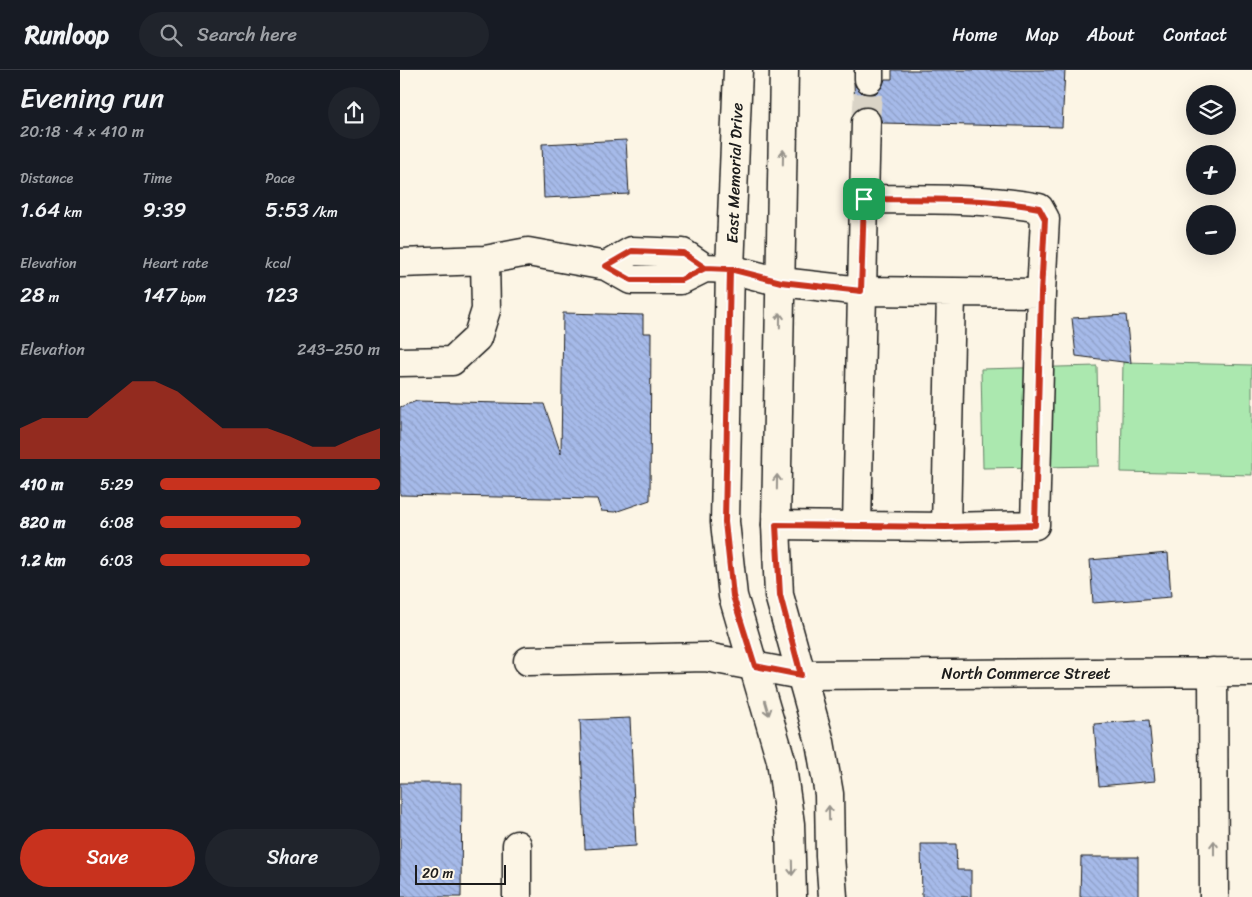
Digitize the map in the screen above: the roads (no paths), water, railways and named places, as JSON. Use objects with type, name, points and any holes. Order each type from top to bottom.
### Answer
[{"type":"main road","name":"East Memorial Drive","points":[[738,70],[718,268],[725,522],[733,596],[782,760],[790,824],[792,897]]},
{"type":"main road","points":[[784,70],[776,525],[780,595],[820,742],[829,794],[833,897]]},
{"type":"main road","points":[[857,526],[866,122]]},
{"type":"main road","points":[[776,525],[946,527],[1035,525],[1041,293],[1045,219],[1039,208],[1022,205],[864,199]]},
{"type":"main road","points":[[400,262],[485,260],[528,252],[606,266],[632,251],[683,253],[718,268],[781,282],[861,291],[1041,293]]},
{"type":"main road","points":[[400,362],[452,361],[477,338],[486,310],[485,260]]},
{"type":"main road","points":[[946,527],[951,293]]},
{"type":"main road","name":"North Commerce Street","points":[[528,661],[706,657],[801,675],[1252,672]]},
{"type":"main road","points":[[1213,672],[1214,897]]},
{"type":"main road","points":[[517,845],[518,897]]},
{"type":"tunnel","points":[[866,122],[869,79]]}]
